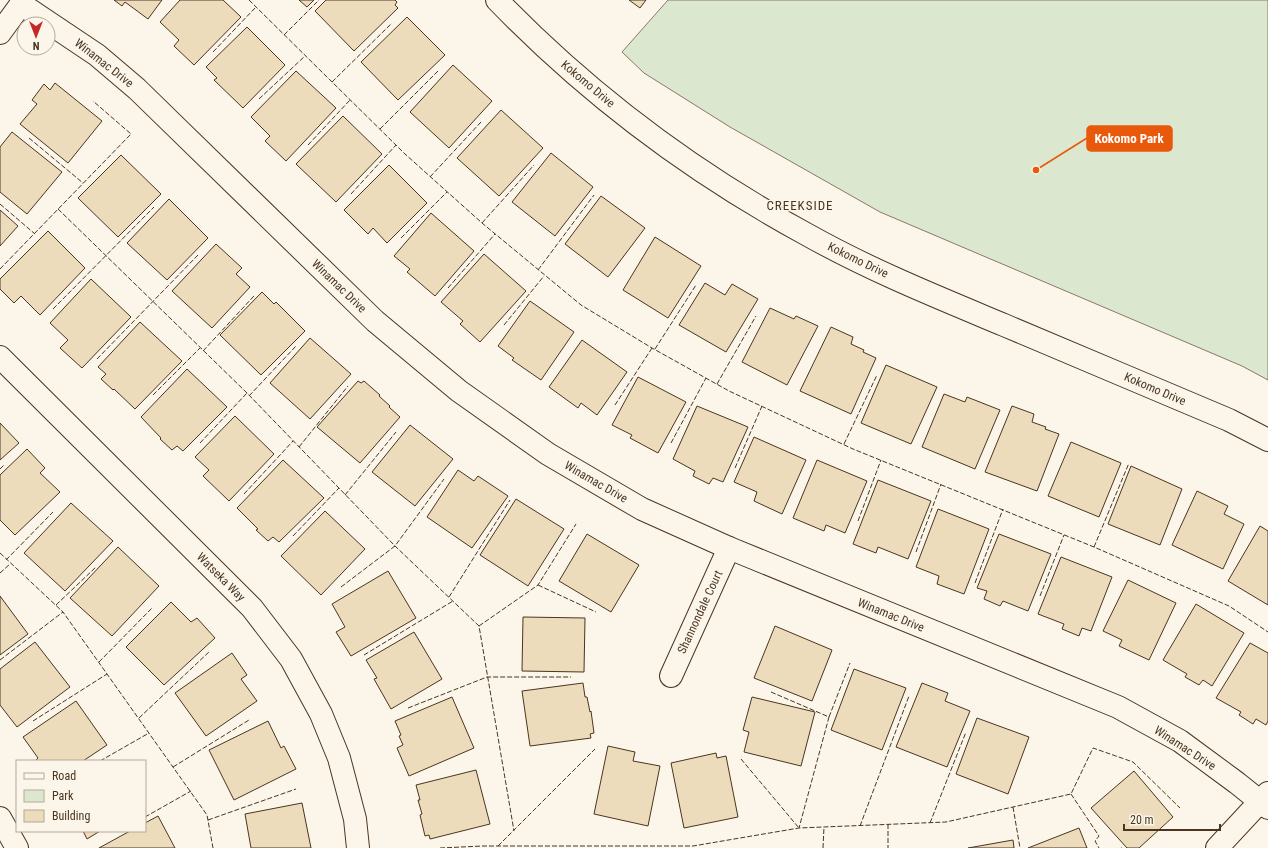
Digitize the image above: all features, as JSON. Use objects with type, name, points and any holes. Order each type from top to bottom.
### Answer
[{"type":"street","name":"Kokomo Drive","points":[[497,0],[525,29],[585,83],[648,133],[737,195],[807,235],[904,283],[1229,420],[1268,440]]},
{"type":"street","points":[[0,33],[22,2]]},
{"type":"street","name":"Winamac Drive","points":[[22,2],[97,55],[137,89],[375,322],[459,391],[548,454],[642,509],[729,548],[1118,707],[1180,741],[1266,801]]},
{"type":"street","name":"Watseka Way","points":[[0,357],[252,608],[290,659],[321,714],[339,758],[355,819],[358,848]]},
{"type":"street","name":"Shannondale Court","points":[[670,676],[729,548]]},
{"type":"street","points":[[1217,848],[1266,801]]},
{"type":"street","points":[[0,818],[17,848]]},
{"type":"green space","points":[[668,0],[1268,0],[1268,380],[1242,366],[880,212],[730,127],[644,73],[622,52]]},
{"type":"building","points":[[114,0],[162,0],[148,19],[125,2],[122,6]]},
{"type":"building","points":[[180,0],[223,0],[241,17],[194,65],[174,46],[179,40],[160,22]]},
{"type":"building","points":[[299,0],[314,0],[307,7]]},
{"type":"building","points":[[326,0],[395,0],[397,2],[395,5],[398,8],[354,51],[315,11]]},
{"type":"building","points":[[629,0],[646,0],[640,8]]},
{"type":"building","points":[[407,17],[445,55],[398,100],[361,62]]},
{"type":"building","points":[[247,27],[285,65],[243,108],[214,80],[217,78],[206,67]]},
{"type":"building","points":[[453,65],[492,101],[449,148],[410,112]]},
{"type":"building","points":[[296,71],[336,108],[286,161],[265,141],[270,136],[251,117]]},
{"type":"building","points":[[55,83],[102,121],[68,163],[20,124],[37,104],[32,100],[44,84],[50,90]]},
{"type":"building","points":[[501,110],[543,148],[499,196],[457,158]]},
{"type":"building","points":[[343,116],[382,154],[336,202],[296,164]]},
{"type":"building","points":[[12,132],[62,172],[27,214],[0,192],[0,147]]},
{"type":"building","points":[[551,153],[593,187],[555,236],[512,202]]},
{"type":"building","points":[[121,155],[161,194],[118,237],[78,198]]},
{"type":"building","points":[[389,165],[427,203],[387,243],[373,228],[368,234],[344,210]]},
{"type":"building","points":[[601,196],[645,228],[608,277],[565,244]]},
{"type":"building","points":[[169,199],[208,238],[167,280],[127,243]]},
{"type":"building","points":[[0,210],[18,226],[0,246]]},
{"type":"building","points":[[431,213],[474,251],[435,296],[407,272],[410,269],[394,256]]},
{"type":"building","points":[[48,231],[85,268],[40,315],[21,296],[14,303],[0,289],[0,279]]},
{"type":"building","points":[[655,237],[701,266],[668,318],[623,290]]},
{"type":"building","points":[[216,244],[242,268],[236,274],[250,287],[212,328],[172,291]]},
{"type":"building","points":[[484,254],[526,291],[480,342],[460,324],[463,321],[441,302]]},
{"type":"building","points":[[91,279],[131,317],[82,368],[60,348],[68,340],[50,323]]},
{"type":"building","points":[[705,283],[725,295],[732,284],[758,299],[726,352],[679,325]]},
{"type":"building","points":[[262,292],[274,304],[276,302],[305,331],[261,375],[220,335]]},
{"type":"building","points":[[530,301],[574,332],[541,380],[512,360],[514,358],[498,346]]},
{"type":"building","points":[[770,308],[794,319],[796,316],[818,326],[787,385],[742,362]]},
{"type":"building","points":[[140,322],[182,361],[135,409],[101,379],[106,374],[98,367]]},
{"type":"building","points":[[831,327],[853,337],[851,344],[876,358],[851,414],[800,391]]},
{"type":"building","points":[[310,338],[351,374],[310,419],[270,383]]},
{"type":"building","points":[[582,340],[627,372],[597,415],[581,403],[578,408],[549,387]]},
{"type":"building","points":[[886,365],[937,387],[911,444],[861,423]]},
{"type":"building","points":[[187,369],[227,407],[183,451],[177,446],[172,450],[160,439],[161,438],[141,417]]},
{"type":"building","points":[[638,377],[686,402],[658,453],[630,438],[632,435],[612,425]]},
{"type":"building","points":[[358,381],[361,383],[364,381],[380,395],[379,396],[390,406],[389,407],[400,417],[360,463],[317,427]]},
{"type":"building","points":[[944,394],[965,402],[967,397],[1000,410],[975,469],[922,447]]},
{"type":"building","points":[[697,406],[748,427],[723,482],[713,478],[709,484],[693,476],[695,471],[673,459]]},
{"type":"building","points":[[1012,406],[1034,414],[1032,422],[1059,434],[1037,491],[985,472]]},
{"type":"building","points":[[235,416],[274,454],[229,501],[203,476],[209,470],[195,457]]},
{"type":"building","points":[[0,423],[19,443],[0,460]]},
{"type":"building","points":[[410,425],[453,459],[415,506],[372,472]]},
{"type":"building","points":[[754,437],[806,460],[782,514],[754,501],[757,492],[734,482]]},
{"type":"building","points":[[1071,442],[1121,463],[1099,517],[1048,496]]},
{"type":"building","points":[[27,449],[45,468],[40,473],[60,492],[15,535],[0,520],[0,475]]},
{"type":"building","points":[[283,460],[324,498],[279,542],[273,537],[268,541],[256,530],[258,529],[237,508]]},
{"type":"building","points":[[817,460],[867,481],[845,533],[826,525],[824,531],[793,518]]},
{"type":"building","points":[[1131,466],[1182,489],[1160,545],[1108,524]]},
{"type":"building","points":[[458,470],[474,481],[478,476],[508,496],[472,548],[427,517]]},
{"type":"building","points":[[878,480],[931,501],[908,559],[878,547],[876,553],[853,544]]},
{"type":"building","points":[[1197,491],[1228,506],[1224,514],[1244,524],[1223,569],[1172,545]]},
{"type":"building","points":[[516,499],[564,529],[528,586],[480,555]]},
{"type":"building","points":[[71,503],[113,541],[65,591],[24,553]]},
{"type":"building","points":[[938,509],[989,529],[964,594],[937,584],[939,576],[916,567]]},
{"type":"building","points":[[325,511],[365,549],[321,595],[281,556]]},
{"type":"building","points":[[1260,526],[1268,531],[1268,605],[1228,581]]},
{"type":"building","points":[[587,534],[639,565],[611,612],[559,581]]},
{"type":"building","points":[[999,534],[1051,554],[1028,611],[1003,601],[1000,606],[984,599],[987,591],[977,588]]},
{"type":"building","points":[[118,547],[159,586],[112,636],[70,598]]},
{"type":"building","points":[[1061,557],[1112,577],[1091,631],[1082,628],[1079,636],[1062,629],[1064,624],[1038,614]]},
{"type":"building","points":[[388,571],[416,618],[351,656],[336,632],[345,627],[332,604]]},
{"type":"building","points":[[1128,580],[1176,603],[1149,660],[1119,646],[1122,640],[1103,631]]},
{"type":"building","points":[[0,596],[28,634],[0,655]]},
{"type":"building","points":[[171,602],[191,622],[197,618],[215,638],[164,685],[126,647]]},
{"type":"building","points":[[1196,604],[1244,633],[1212,686],[1203,680],[1199,685],[1185,677],[1187,674],[1163,660]]},
{"type":"building","points":[[523,617],[585,618],[584,672],[522,671]]},
{"type":"building","points":[[775,626],[832,650],[812,701],[754,678]]},
{"type":"building","points":[[414,632],[442,679],[391,709],[374,679],[377,678],[366,660]]},
{"type":"building","points":[[35,642],[70,687],[17,727],[0,705],[0,669]]},
{"type":"building","points":[[1250,643],[1268,653],[1268,721],[1266,725],[1256,719],[1253,724],[1239,715],[1241,712],[1216,698]]},
{"type":"building","points":[[232,653],[247,675],[241,679],[257,701],[206,736],[175,693]]},
{"type":"building","points":[[854,669],[906,688],[882,750],[831,730]]},
{"type":"building","points":[[583,683],[585,697],[587,697],[590,712],[591,711],[594,733],[590,734],[591,738],[530,746],[522,691]]},
{"type":"building","points":[[922,683],[948,693],[945,701],[970,711],[947,767],[896,747]]},
{"type":"building","points":[[452,697],[474,748],[409,776],[397,748],[403,745],[399,736],[401,735],[395,721]]},
{"type":"building","points":[[752,697],[815,712],[801,766],[744,752],[749,732],[743,730]]},
{"type":"building","points":[[76,701],[107,745],[84,760],[36,760],[38,758],[23,737]]},
{"type":"building","points":[[977,718],[1029,737],[1008,794],[956,774]]},
{"type":"building","points":[[268,721],[281,748],[284,746],[296,769],[234,800],[209,750]]},
{"type":"building","points":[[608,746],[635,752],[633,761],[660,766],[648,826],[594,814]]},
{"type":"building","points":[[716,753],[717,758],[726,756],[738,817],[684,828],[671,763]]},
{"type":"building","points":[[476,770],[490,824],[430,839],[429,835],[425,836],[420,815],[422,814],[418,800],[420,800],[416,785]]},
{"type":"building","points":[[1134,771],[1173,817],[1139,848],[1127,848],[1091,808]]},
{"type":"building","points":[[302,803],[311,848],[251,848],[245,814]]},
{"type":"building","points":[[158,816],[175,848],[99,848],[128,832],[146,832],[146,822]]},
{"type":"building","points":[[1079,828],[1087,848],[1028,848]]},
{"type":"building","points":[[84,832],[98,832],[87,839]]},
{"type":"building","points":[[1013,840],[1014,848],[968,848]]},
{"type":"fence","points":[[249,0],[405,154],[482,223],[581,305],[652,348],[729,391],[853,449],[1094,547],[1229,606],[1268,632]]},
{"type":"fence","points":[[284,35],[319,0]]},
{"type":"fence","points":[[213,52],[256,7]]},
{"type":"fence","points":[[332,82],[392,23]]},
{"type":"fence","points":[[259,99],[305,56]]},
{"type":"fence","points":[[380,129],[439,70]]},
{"type":"fence","points":[[308,145],[350,100]]},
{"type":"fence","points":[[0,269],[131,134],[93,101]]},
{"type":"fence","points":[[430,177],[481,122]]},
{"type":"fence","points":[[29,138],[83,183]]},
{"type":"fence","points":[[351,194],[396,145]]},
{"type":"fence","points":[[482,223],[534,165]]},
{"type":"fence","points":[[401,238],[447,192]]},
{"type":"fence","points":[[538,270],[594,195]]},
{"type":"fence","points":[[0,204],[35,234]]},
{"type":"fence","points":[[53,309],[154,207]]},
{"type":"fence","points":[[58,209],[247,393],[395,546],[479,626],[514,831]]},
{"type":"fence","points":[[448,288],[495,234]]},
{"type":"fence","points":[[97,359],[199,254]]},
{"type":"fence","points":[[504,325],[544,276]]},
{"type":"fence","points":[[655,349],[696,285]]},
{"type":"fence","points":[[203,351],[254,296]]},
{"type":"fence","points":[[717,384],[756,316]]},
{"type":"fence","points":[[249,396],[296,346]]},
{"type":"fence","points":[[153,395],[200,348]]},
{"type":"fence","points":[[615,405],[652,348]]},
{"type":"fence","points":[[844,444],[877,375]]},
{"type":"fence","points":[[671,443],[706,378]]},
{"type":"fence","points":[[299,447],[348,386]]},
{"type":"fence","points":[[200,443],[247,393]]},
{"type":"fence","points":[[735,468],[762,406]]},
{"type":"fence","points":[[345,495],[396,432]]},
{"type":"fence","points":[[244,494],[293,441]]},
{"type":"fence","points":[[858,521],[881,460]]},
{"type":"fence","points":[[1094,547],[1129,463]]},
{"type":"fence","points":[[0,469],[4,465]]},
{"type":"fence","points":[[341,587],[395,546],[444,479]]},
{"type":"fence","points":[[916,552],[941,484]]},
{"type":"fence","points":[[293,536],[339,488]]},
{"type":"fence","points":[[449,597],[510,500]]},
{"type":"fence","points":[[975,583],[1003,509]]},
{"type":"fence","points":[[6,560],[53,512]]},
{"type":"fence","points":[[479,626],[538,585],[576,524]]},
{"type":"fence","points":[[1040,596],[1064,535]]},
{"type":"fence","points":[[0,553],[63,612],[207,815],[213,848]]},
{"type":"fence","points":[[0,573],[10,564]]},
{"type":"fence","points":[[56,605],[96,567]]},
{"type":"fence","points":[[538,585],[596,612]]},
{"type":"fence","points":[[364,655],[453,601]]},
{"type":"fence","points":[[99,662],[152,608]]},
{"type":"fence","points":[[0,660],[63,612]]},
{"type":"fence","points":[[139,718],[210,651]]},
{"type":"fence","points":[[829,717],[850,663]]},
{"type":"fence","points":[[33,721],[107,674]]},
{"type":"fence","points":[[408,708],[487,677],[571,677]]},
{"type":"fence","points":[[771,692],[829,717],[799,828]]},
{"type":"fence","points":[[860,826],[909,696]]},
{"type":"fence","points":[[173,767],[249,720]]},
{"type":"fence","points":[[930,823],[966,732]]},
{"type":"fence","points":[[102,760],[149,733]]},
{"type":"fence","points":[[440,848],[483,846],[693,846],[799,828],[946,822],[1071,794],[1093,748],[1133,762],[1180,808]]},
{"type":"fence","points":[[498,846],[595,749]]},
{"type":"fence","points":[[741,759],[799,828]]},
{"type":"fence","points":[[208,820],[296,789]]},
{"type":"fence","points":[[146,816],[191,791]]},
{"type":"fence","points":[[1071,794],[1099,836],[1095,841],[1099,848]]},
{"type":"fence","points":[[1013,807],[1020,848]]},
{"type":"fence","points":[[888,824],[888,848]]},
{"type":"fence","points":[[823,848],[824,827]]},
{"type":"place","name":"Kokomo Park","points":[[1036,170]]},
{"type":"district","name":"CREEKSIDE","points":[[800,205]]}]
